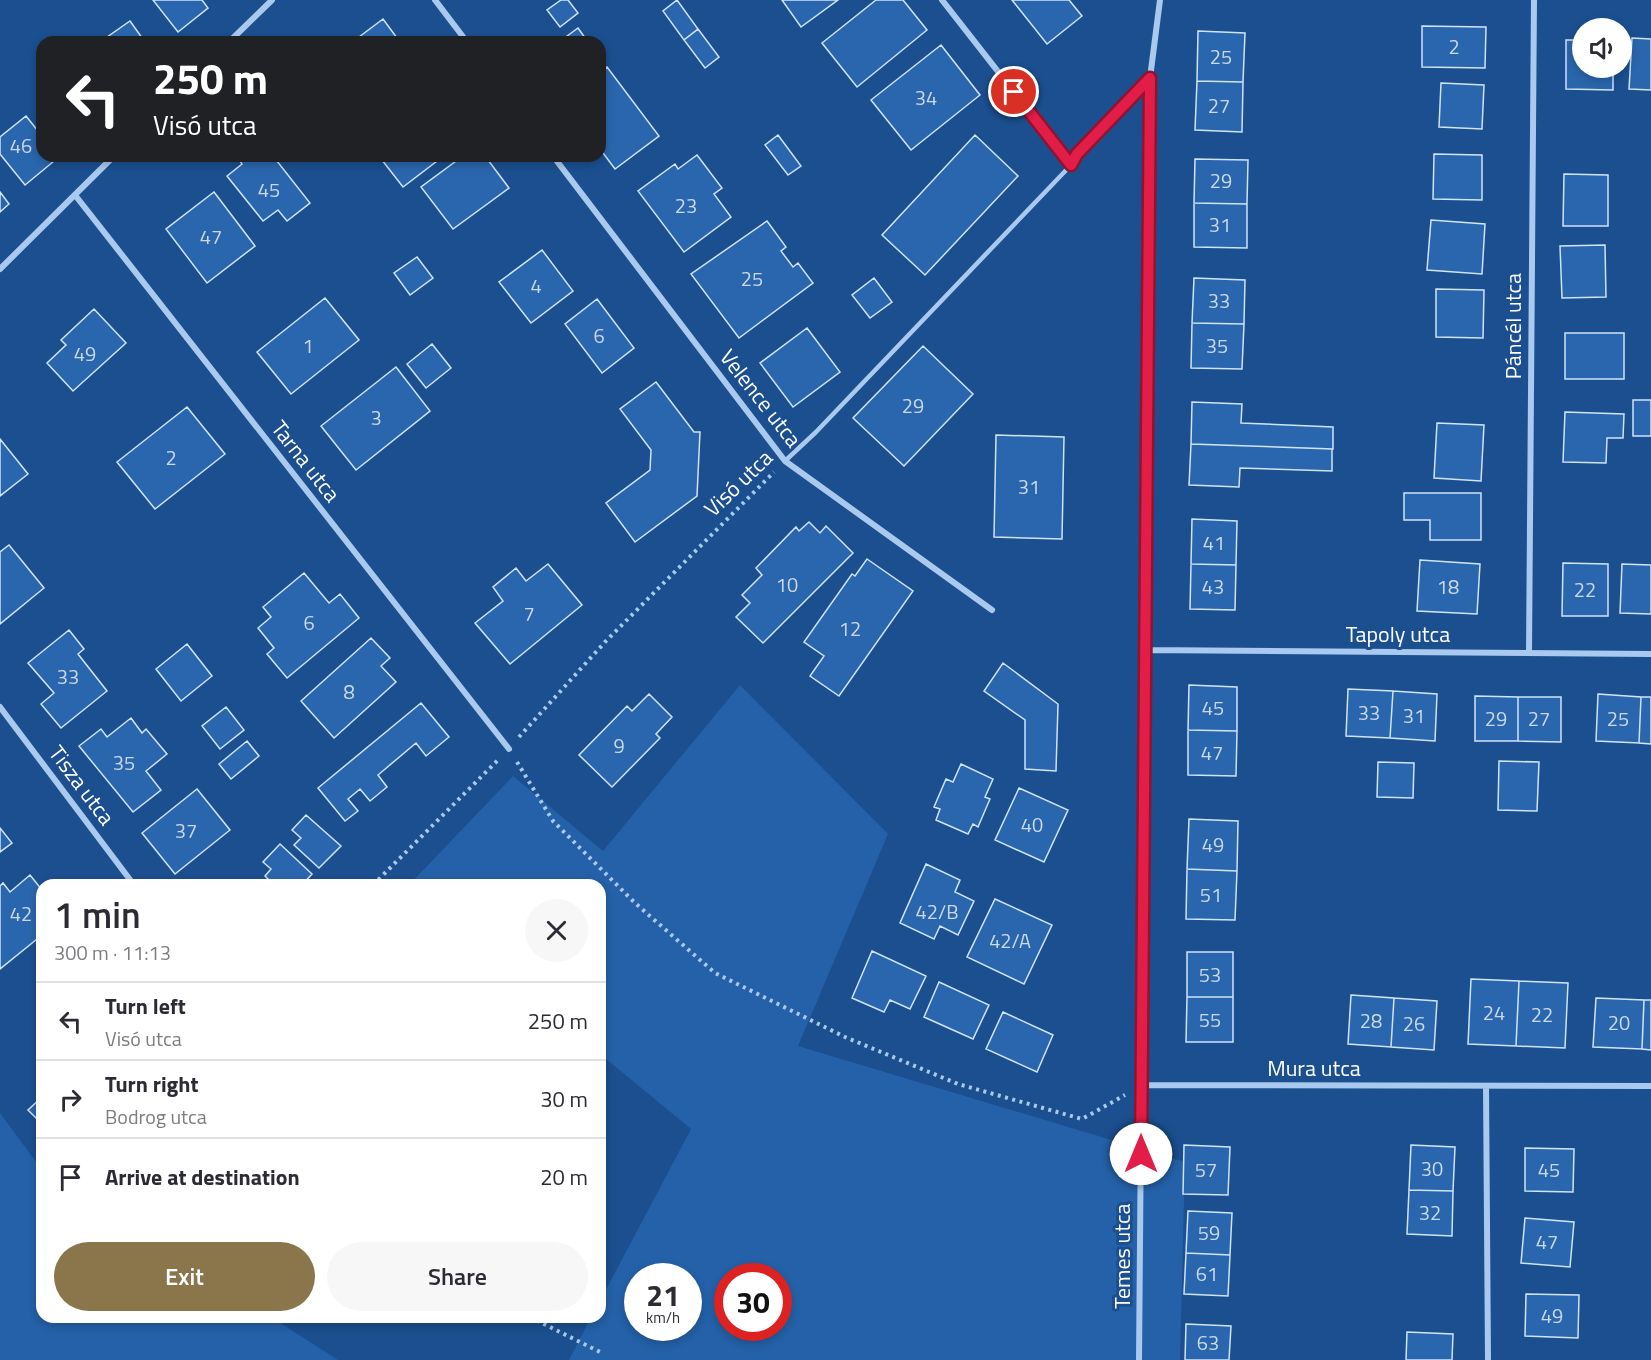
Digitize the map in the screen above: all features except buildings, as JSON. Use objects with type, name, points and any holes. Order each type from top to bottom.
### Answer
[{"type":"street","points":[[235,36],[272,0]]},
{"type":"street","points":[[435,0],[462,36]]},
{"type":"street","points":[[942,0],[1071,165]]},
{"type":"street","name":"Temes utca","points":[[1139,1360],[1150,78],[1160,0]]},
{"type":"street","name":"Páncél utca","points":[[1529,653],[1534,0]]},
{"type":"street","points":[[0,269],[108,162]]},
{"type":"street","name":"Velence utca","points":[[558,162],[785,461],[992,610]]},
{"type":"street","name":"Tarna utca","points":[[75,195],[508,749]]},
{"type":"street","name":"Tapoly utca","points":[[1145,650],[1651,654]]},
{"type":"street","name":"Tisza utca","points":[[0,707],[129,879]]},
{"type":"street","name":"Mura utca","points":[[1141,1085],[1651,1086]]},
{"type":"street","points":[[1486,1086],[1488,1360]]},
{"type":"lane","name":"Visó utca","points":[[785,461],[816,432],[1071,165],[1077,154],[1150,78]]},
{"type":"path","name":"Visó utca","points":[[379,879],[508,749],[604,642],[715,528],[785,461]]},
{"type":"path","points":[[508,749],[553,821],[634,903],[715,972],[845,1037],[958,1084],[1082,1119],[1141,1085]]},
{"type":"path","points":[[542,1323],[602,1353]]},
{"type":"shaded area","points":[[740,685],[888,834],[798,1046],[1185,1162],[1180,1360],[569,1360],[588,1323],[606,1323],[606,1290],[691,1129],[606,1059],[606,879],[415,879],[513,776],[603,851]]},
{"type":"shaded area","points":[[0,1113],[36,1162],[36,1323],[280,1323],[338,1360],[0,1360]]},
{"type":"route","points":[[1014,92],[1071,165],[1077,154],[1150,78],[1141,1154]]}]
